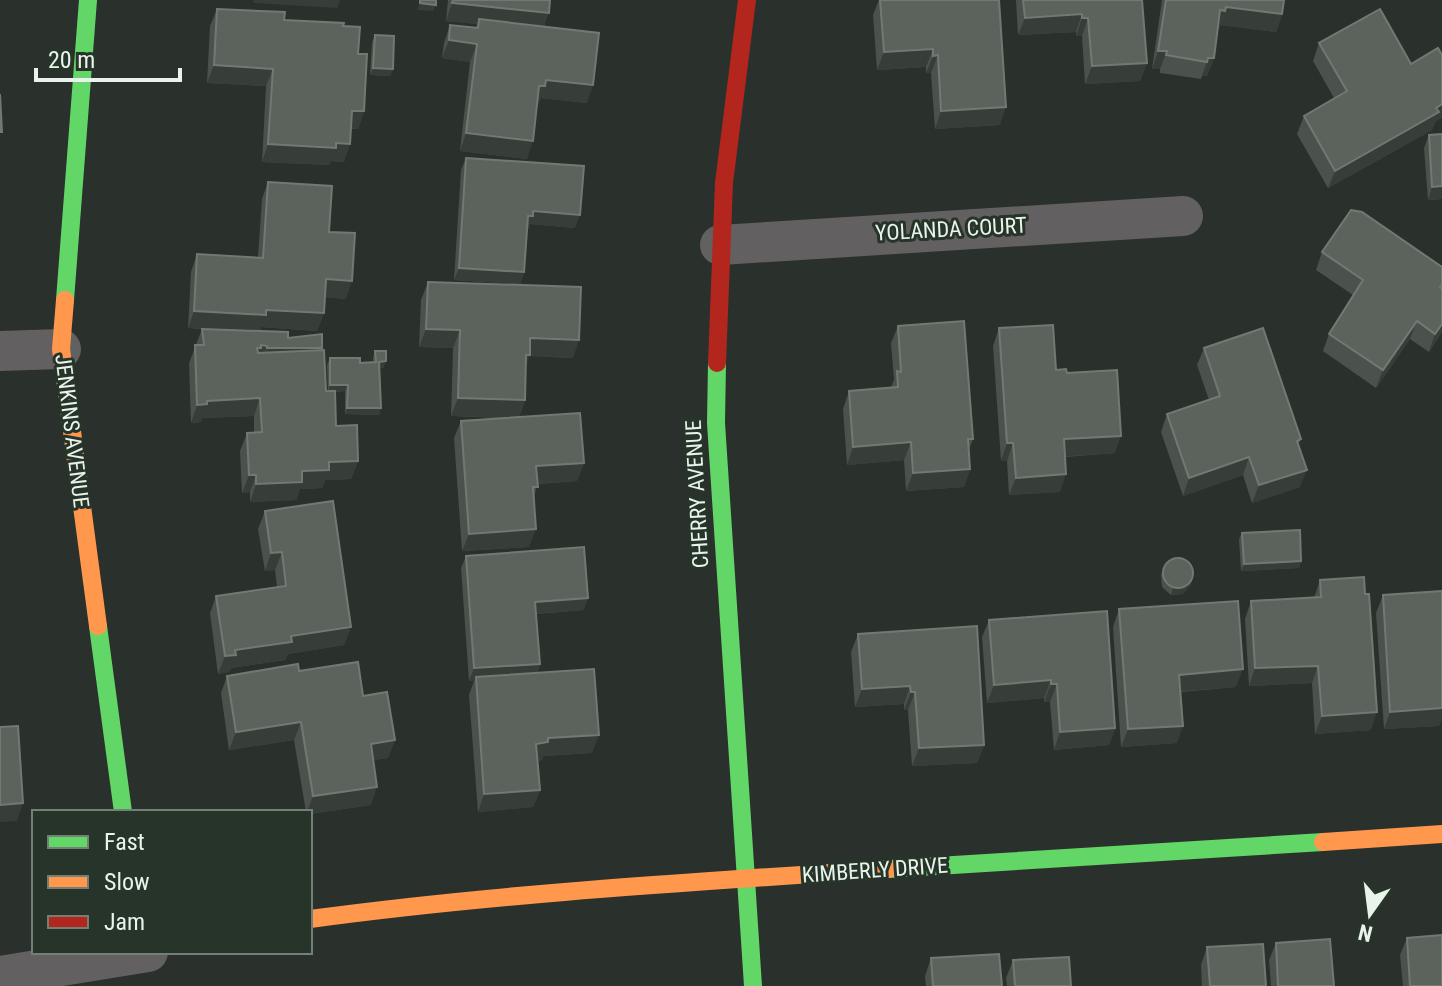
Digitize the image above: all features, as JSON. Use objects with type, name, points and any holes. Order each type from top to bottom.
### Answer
[{"type":"street","name":"JENKINS AVENUE","points":[[88,0],[61,349],[123,810]]},
{"type":"street","name":"CHERRY AVENUE","points":[[747,0],[724,183],[716,423],[753,986]]},
{"type":"street","name":"YOLANDA COURT","points":[[720,245],[1183,216]]},
{"type":"street","points":[[0,351],[61,349]]},
{"type":"street","name":"KIMBERLY DRIVE","points":[[312,919],[414,905],[746,879],[1442,834]]},
{"type":"street","points":[[0,976],[144,961]]},
{"type":"building","points":[[420,0],[436,0],[436,5],[420,3]]},
{"type":"building","points":[[453,0],[550,0],[549,13],[452,3]]},
{"type":"building","points":[[880,0],[999,0],[1006,107],[941,111],[938,55],[933,56],[933,49],[884,52]]},
{"type":"building","points":[[1023,0],[1142,0],[1147,63],[1092,66],[1088,18],[1082,18],[1082,14],[1025,18]]},
{"type":"building","points":[[1166,0],[1284,0],[1282,14],[1226,7],[1225,11],[1220,10],[1214,58],[1208,58],[1207,62],[1158,51]]},
{"type":"building","points":[[217,9],[285,12],[284,20],[344,23],[343,26],[360,27],[358,54],[367,54],[364,111],[352,111],[350,144],[336,143],[336,148],[268,144],[273,69],[214,65]]},
{"type":"building","points":[[1380,9],[1411,64],[1438,48],[1442,55],[1442,104],[1436,108],[1439,112],[1335,171],[1304,116],[1347,91],[1319,43]]},
{"type":"building","points":[[479,19],[599,33],[593,85],[546,80],[545,86],[539,86],[533,141],[466,133],[477,44],[449,40],[450,25],[478,28]]},
{"type":"building","points":[[375,35],[394,36],[393,69],[373,68]]},
{"type":"building","points":[[1442,134],[1442,186],[1432,187],[1429,135]]},
{"type":"building","points":[[466,158],[584,166],[580,215],[533,211],[533,216],[528,216],[524,272],[459,268]]},
{"type":"building","points":[[268,182],[332,186],[329,232],[355,233],[352,281],[326,279],[324,313],[266,310],[266,315],[194,311],[197,254],[263,258]]},
{"type":"building","points":[[1351,210],[1362,212],[1442,267],[1442,324],[1435,334],[1417,321],[1383,370],[1329,334],[1363,280],[1322,252]]},
{"type":"building","points":[[428,282],[581,287],[579,340],[530,338],[530,355],[526,355],[525,400],[458,398],[460,330],[426,329]]},
{"type":"building","points":[[964,321],[973,439],[968,439],[970,469],[913,473],[911,442],[853,447],[849,391],[898,387],[897,371],[901,372],[898,326]]},
{"type":"building","points":[[1053,325],[1056,370],[1066,369],[1067,373],[1117,370],[1121,436],[1064,439],[1066,474],[1016,478],[1013,443],[1007,443],[999,328]]},
{"type":"building","points":[[1263,328],[1301,439],[1297,441],[1307,470],[1259,485],[1249,457],[1189,478],[1167,414],[1220,396],[1204,348]]},
{"type":"building","points":[[202,329],[288,332],[288,338],[322,334],[322,348],[267,348],[261,345],[257,348],[258,353],[324,350],[326,391],[335,391],[336,426],[357,425],[358,461],[329,462],[329,470],[302,471],[302,482],[256,484],[256,475],[249,475],[247,433],[262,432],[260,398],[207,401],[207,404],[197,405],[195,345],[204,345]]},
{"type":"building","points":[[375,351],[386,351],[386,361],[379,362],[381,408],[347,408],[348,385],[330,385],[330,358],[360,358],[360,363],[376,362]]},
{"type":"building","points":[[580,413],[584,463],[536,466],[538,487],[533,487],[536,529],[469,534],[461,421]]},
{"type":"building","points":[[333,501],[351,627],[291,636],[292,642],[235,650],[236,655],[225,656],[216,596],[286,586],[282,552],[271,553],[265,511]]},
{"type":"building","points":[[1300,530],[1301,561],[1244,564],[1242,533]]},
{"type":"building","points":[[584,547],[588,598],[535,602],[540,664],[474,668],[466,556]]},
{"type":"building","points":[[1178,558],[1184,559],[1192,567],[1192,579],[1184,587],[1178,588],[1172,587],[1164,579],[1163,573],[1164,567],[1172,559]]},
{"type":"building","points":[[1364,577],[1365,594],[1369,594],[1377,712],[1322,716],[1318,666],[1255,668],[1251,601],[1321,597],[1320,580]]},
{"type":"building","points":[[1442,591],[1442,708],[1390,712],[1383,595]]},
{"type":"building","points":[[1238,601],[1243,669],[1179,675],[1183,726],[1128,729],[1119,609]]},
{"type":"building","points":[[1107,611],[1115,728],[1060,732],[1057,684],[1051,684],[1051,680],[994,685],[989,620]]},
{"type":"building","points":[[977,626],[984,745],[919,748],[915,692],[911,692],[910,686],[862,689],[858,634]]},
{"type":"building","points":[[358,662],[363,696],[387,692],[395,740],[371,744],[377,787],[313,796],[301,722],[236,732],[227,676],[298,664],[299,671]]},
{"type":"building","points":[[594,669],[599,735],[548,738],[548,742],[536,744],[540,790],[484,794],[476,677]]},
{"type":"building","points":[[18,726],[23,803],[0,805],[0,727]]},
{"type":"building","points":[[1442,935],[1442,986],[1410,986],[1407,938]]},
{"type":"building","points":[[1330,939],[1334,986],[1278,986],[1276,943]]},
{"type":"building","points":[[1263,944],[1266,986],[1210,986],[1207,947]]},
{"type":"building","points":[[999,954],[1002,986],[933,986],[931,958]]},
{"type":"building","points":[[1069,957],[1071,986],[1015,986],[1013,960]]},
{"type":"traffic: fast","points":[[65,300],[88,0]]},
{"type":"traffic: fast","points":[[717,363],[716,423],[753,986]]},
{"type":"traffic: fast","points":[[98,626],[123,810]]},
{"type":"traffic: fast","points":[[889,869],[1323,842]]},
{"type":"traffic: slow","points":[[65,300],[61,349],[98,626]]},
{"type":"traffic: slow","points":[[1323,842],[1442,834]]},
{"type":"traffic: slow","points":[[312,919],[527,895],[889,869]]},
{"type":"traffic: jam","points":[[717,363],[724,183],[747,0]]}]
